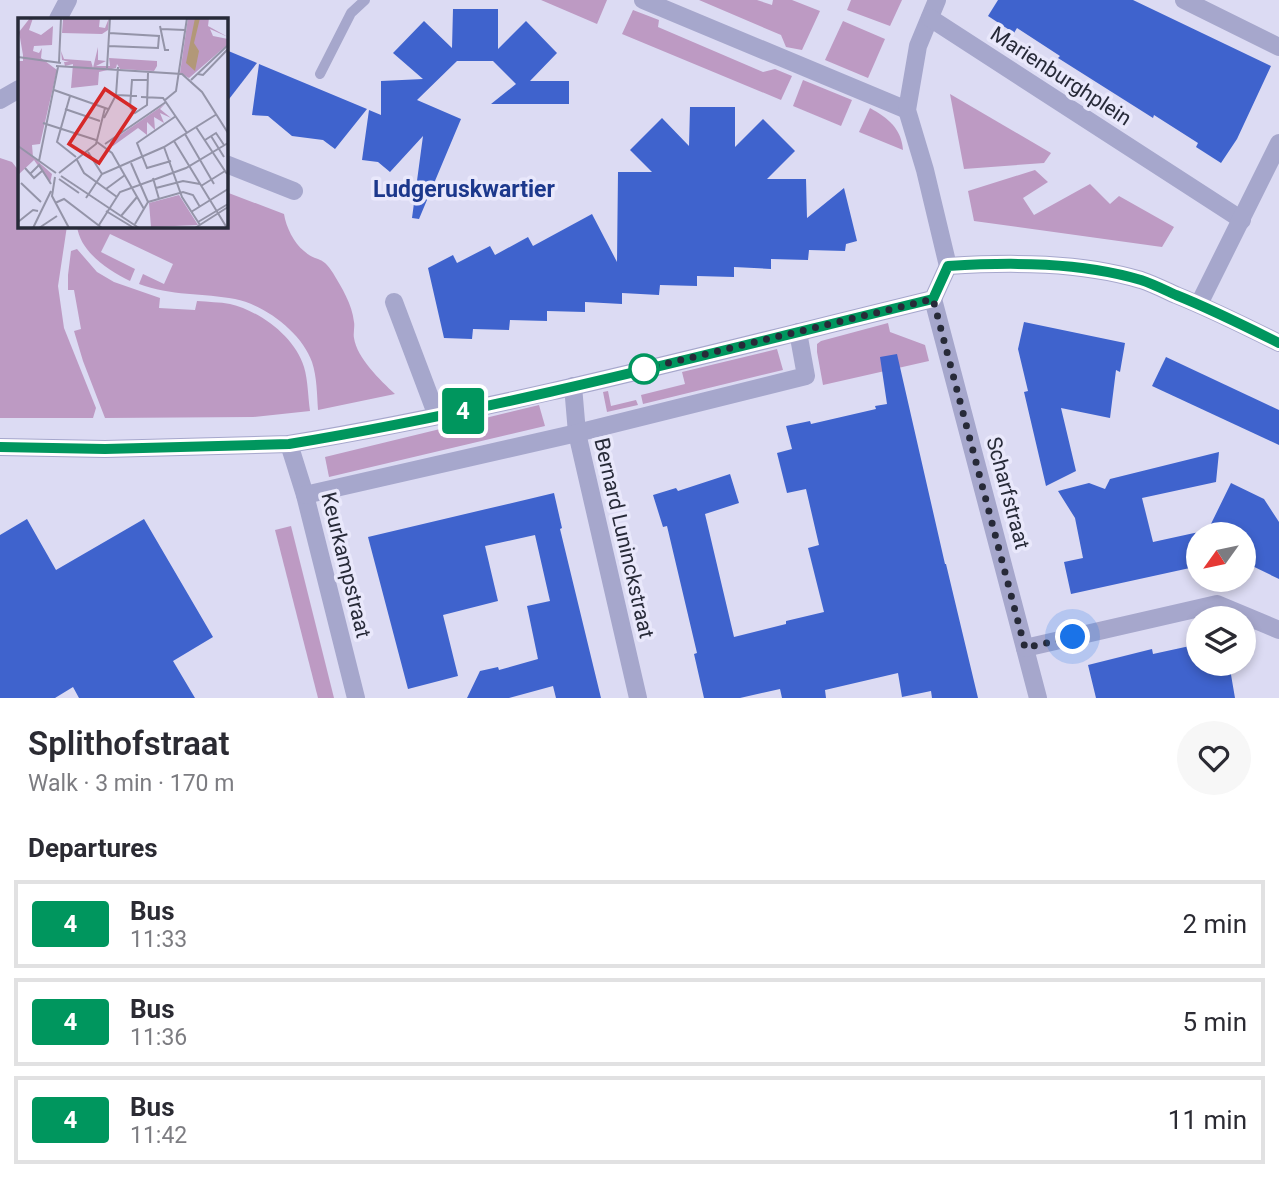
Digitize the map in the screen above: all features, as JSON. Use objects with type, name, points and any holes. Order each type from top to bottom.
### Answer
[{"type":"street","points":[[59,18],[68,0]]},
{"type":"street","points":[[643,0],[907,110]]},
{"type":"street","points":[[0,447],[105,449],[289,444],[437,416],[573,386],[933,299],[948,266],[925,170],[907,110],[918,46],[937,0]]},
{"type":"street","points":[[1184,0],[1279,47]]},
{"type":"street","name":"Marienburghplein","points":[[930,18],[1242,220]]},
{"type":"street","points":[[0,100],[18,90]]},
{"type":"street","points":[[1199,304],[1279,143]]},
{"type":"street","points":[[228,165],[294,191]]},
{"type":"street","points":[[948,266],[998,263],[1094,270],[1142,281],[1199,304],[1279,343]]},
{"type":"street","name":"Scharfstraat","points":[[933,299],[1038,698]]},
{"type":"street","points":[[394,302],[437,416]]},
{"type":"street","points":[[305,495],[577,433],[806,376],[798,332]]},
{"type":"street","name":"Bernard Luninckstraat","points":[[573,386],[577,433],[638,698]]},
{"type":"street","name":"Keurkampstraat","points":[[289,444],[305,495],[356,698]]},
{"type":"street","points":[[1025,648],[1217,604],[1279,630]]},
{"type":"lane","points":[[320,74],[351,13],[366,0]]},
{"type":"shaded area","points":[[541,0],[607,0],[597,24]]},
{"type":"shaded area","points":[[699,0],[757,0],[772,5],[773,0],[792,0],[820,11],[802,50],[786,47],[781,35]]},
{"type":"shaded area","points":[[851,0],[902,0],[890,26],[847,10]]},
{"type":"shaded area","points":[[633,10],[659,20],[658,27],[763,72],[775,69],[792,76],[781,100],[622,34]]},
{"type":"shaded area","points":[[843,21],[885,39],[868,78],[825,60]]},
{"type":"shaded area","points":[[803,80],[852,100],[841,126],[793,106]]},
{"type":"shaded area","points":[[950,94],[1051,153],[1044,163],[964,169]]},
{"type":"shaded area","points":[[870,108],[892,124],[900,136],[903,150],[859,132]]},
{"type":"shaded area","points":[[0,158],[12,162],[18,170],[18,228],[67,228],[58,286],[64,328],[96,408],[93,418],[0,418]]},
{"type":"shaded area","points":[[1035,170],[1048,182],[1023,198],[1034,215],[1090,184],[1110,204],[1119,196],[1174,227],[1162,247],[974,221],[968,191]]},
{"type":"shaded area","points":[[228,193],[284,214],[300,248],[329,267],[351,309],[356,346],[370,368],[395,394],[318,410],[312,362],[300,341],[281,322],[247,302],[163,291],[139,284],[143,274],[164,284],[173,264],[110,234],[101,252],[135,269],[130,281],[96,259],[79,235],[77,228],[228,228]]},
{"type":"shaded area","points":[[77,249],[97,272],[114,282],[160,298],[159,308],[195,310],[197,301],[222,303],[241,307],[264,319],[285,336],[299,356],[305,372],[310,411],[253,417],[105,418],[74,331],[81,329],[74,290],[68,290],[68,275],[71,251]]},
{"type":"shaded area","points":[[888,323],[890,332],[925,345],[929,361],[823,385],[817,344]]},
{"type":"shaded area","points":[[777,349],[783,370],[643,404],[641,395],[685,384],[682,372]]},
{"type":"shaded area","points":[[608,391],[611,406],[636,400],[638,405],[607,412],[603,392]]},
{"type":"shaded area","points":[[539,405],[545,426],[329,477],[325,457]]},
{"type":"shaded area","points":[[291,526],[334,698],[318,698],[275,530]]},
{"type":"building","points":[[998,0],[1133,0],[1271,66],[1237,139],[1221,163],[1196,147],[1198,143],[1058,58],[1060,56],[1017,28],[1014,33],[988,16]]},
{"type":"building","points":[[453,9],[498,9],[498,49],[526,21],[557,53],[530,81],[569,81],[569,104],[491,104],[516,84],[493,61],[457,61],[417,100],[461,119],[419,219],[412,218],[423,136],[390,172],[378,162],[362,160],[369,110],[381,115],[381,81],[423,79],[393,53],[424,21],[452,48]]},
{"type":"building","points":[[228,51],[257,63],[228,100]]},
{"type":"building","points":[[259,64],[367,109],[335,149],[323,140],[292,136],[268,116],[252,115]]},
{"type":"building","points":[[690,107],[735,107],[735,147],[763,119],[795,151],[767,179],[806,179],[807,218],[844,188],[857,241],[846,244],[845,251],[809,250],[808,260],[771,259],[771,269],[734,267],[734,277],[697,276],[697,286],[660,285],[659,295],[622,293],[622,304],[585,302],[585,312],[547,311],[547,321],[510,320],[509,330],[473,329],[472,339],[444,338],[428,268],[453,255],[457,263],[490,246],[495,255],[528,237],[533,246],[592,214],[617,262],[618,172],[652,172],[630,150],[662,118],[689,146]]},
{"type":"building","points":[[1024,322],[1125,343],[1120,372],[1116,370],[1110,418],[1061,408],[1076,471],[1046,486],[1024,392],[1028,391],[1018,349]]},
{"type":"building","points":[[897,354],[978,698],[932,698],[931,691],[902,697],[898,673],[825,690],[826,698],[782,698],[780,689],[740,698],[704,698],[694,654],[697,653],[667,526],[663,527],[653,495],[676,488],[678,491],[730,474],[739,503],[705,514],[734,637],[824,612],[808,548],[819,545],[806,489],[787,493],[777,453],[792,449],[786,426],[810,421],[811,424],[887,404],[880,357]]},
{"type":"building","points":[[1166,357],[1279,410],[1279,445],[1152,386]]},
{"type":"building","points":[[1219,452],[1216,482],[1142,498],[1153,542],[1186,535],[1186,569],[1071,594],[1064,562],[1083,558],[1075,518],[1058,491],[1089,483],[1105,489],[1110,479]]},
{"type":"building","points":[[1231,483],[1264,499],[1279,522],[1279,579],[1256,568],[1256,522],[1212,522]]},
{"type":"building","points":[[554,493],[562,528],[560,529],[601,698],[556,698],[553,686],[509,698],[467,698],[480,671],[498,667],[499,670],[538,659],[527,606],[550,601],[535,535],[485,546],[498,601],[443,615],[458,676],[408,689],[368,537]]},
{"type":"building","points":[[27,519],[56,570],[144,519],[213,637],[173,661],[195,698],[79,698],[73,687],[55,698],[0,698],[0,535]]},
{"type":"building","points":[[1186,647],[1186,676],[1231,676],[1235,698],[1096,698],[1088,665],[1152,649],[1153,654]]},
{"type":"bus line","name":"4","points":[[0,447],[105,449],[289,444],[318,440],[573,386],[933,299],[948,266],[998,263],[1049,266],[1094,270],[1142,281],[1199,304],[1279,343]]},
{"type":"district","name":"Ludgeruskwartier","points":[[464,189]]},
{"type":"route","points":[[644,369],[933,299],[1025,648],[1073,637]]}]
